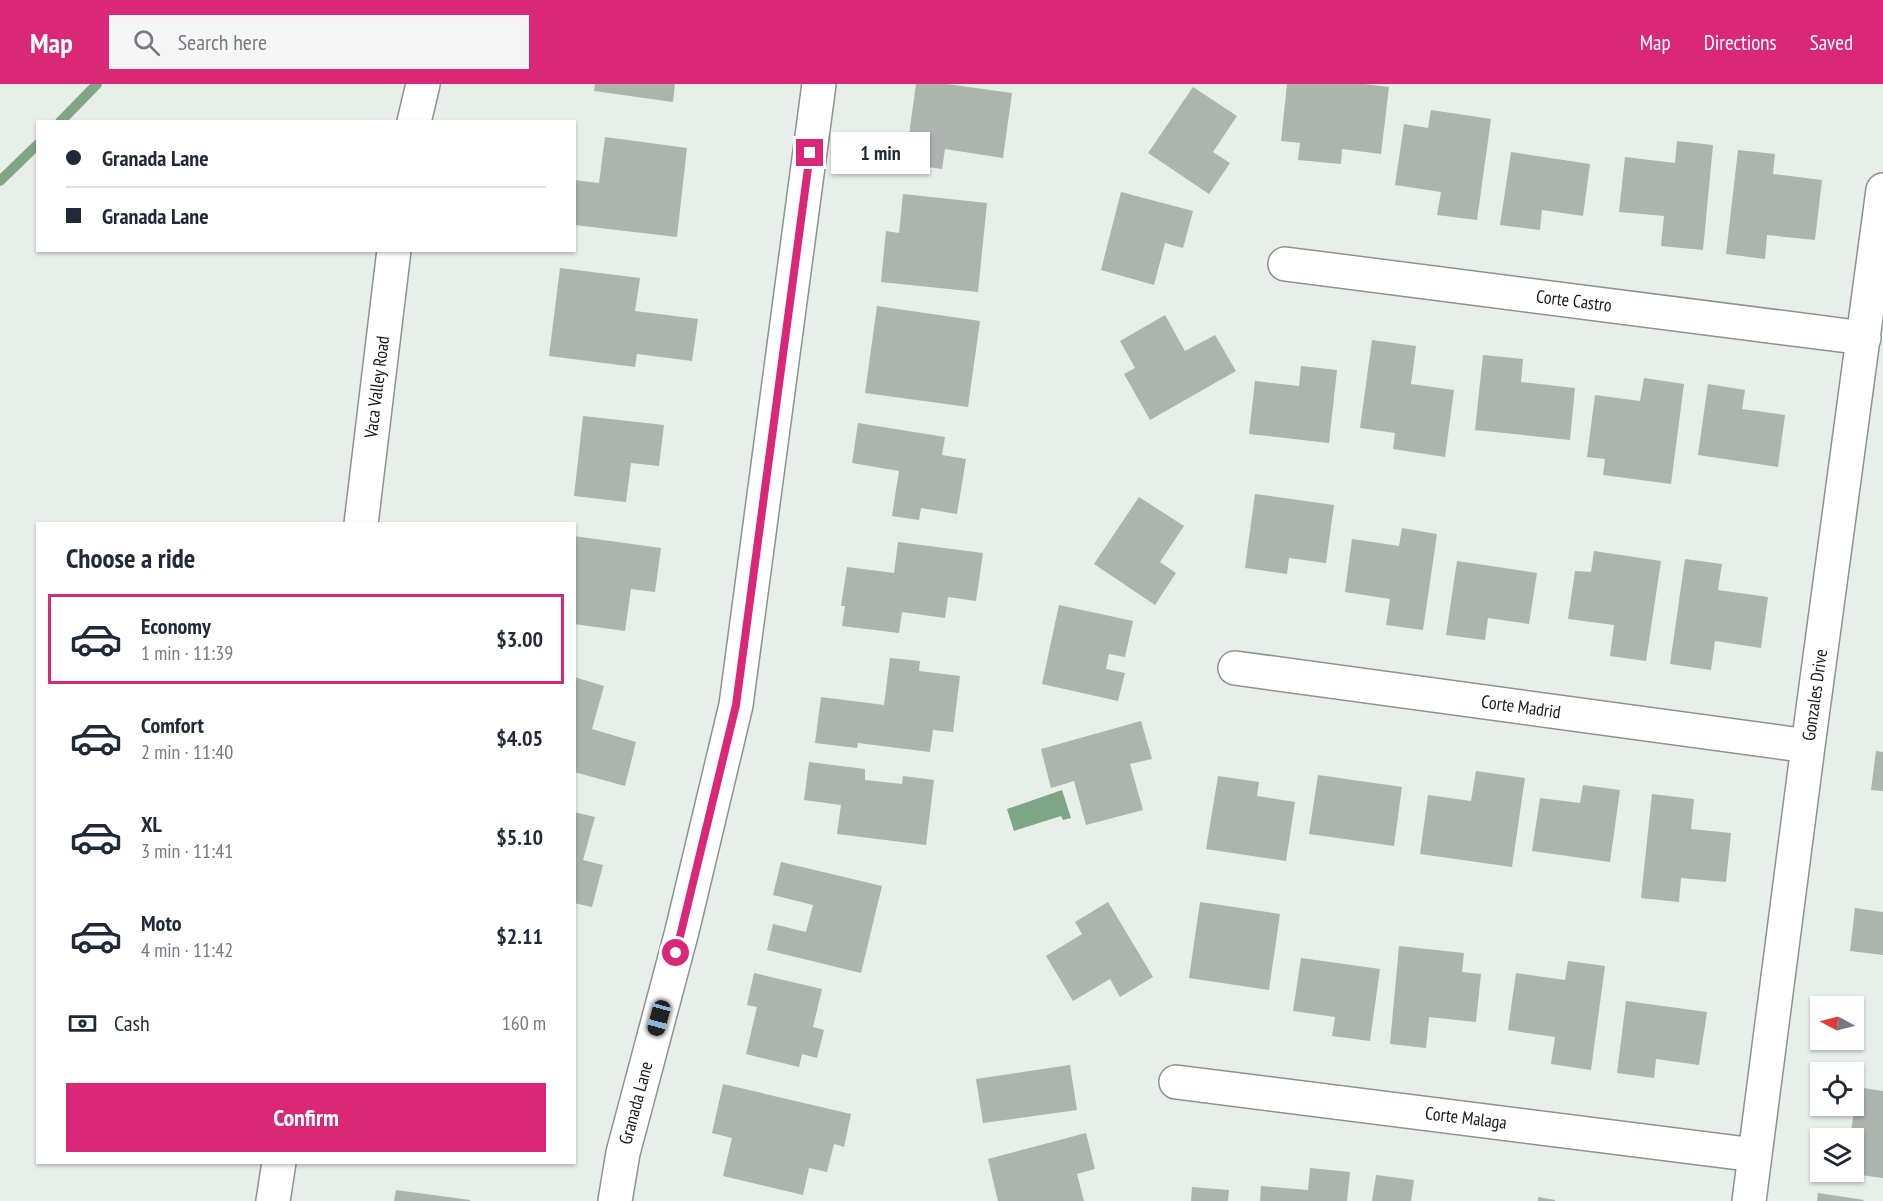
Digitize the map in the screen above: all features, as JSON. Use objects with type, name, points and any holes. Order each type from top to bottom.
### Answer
[{"type":"street","points":[[414,120],[423,84]]},
{"type":"street","name":"Granada Lane","points":[[615,1201],[623,1153],[682,931],[736,705],[819,84]]},
{"type":"street","name":"Gonzales Drive","points":[[1749,1201],[1883,190]]},
{"type":"street","name":"Vaca Valley Road","points":[[360,522],[394,252]]},
{"type":"street","name":"Corte Castro","points":[[1285,264],[1864,338]]},
{"type":"street","name":"Corte Madrid","points":[[1235,668],[1808,746]]},
{"type":"street","name":"Corte Malaga","points":[[1176,1082],[1755,1155]]},
{"type":"street","points":[[273,1201],[279,1164]]},
{"type":"shaded area","points":[[1062,790],[1071,818],[1063,820],[1061,816],[1014,831],[1007,809]]},
{"type":"building","points":[[595,84],[675,84],[673,102],[594,91]]},
{"type":"building","points":[[916,84],[947,84],[1012,93],[1003,158],[945,149],[942,169],[905,164]]},
{"type":"building","points":[[1287,84],[1365,84],[1389,87],[1381,154],[1342,149],[1341,164],[1298,160],[1300,143],[1281,141]]},
{"type":"building","points":[[1193,87],[1237,116],[1213,152],[1230,163],[1209,194],[1148,153]]},
{"type":"building","points":[[1431,110],[1491,119],[1477,220],[1437,215],[1441,192],[1395,185],[1404,124],[1428,128]]},
{"type":"building","points":[[605,137],[687,148],[677,237],[576,225],[576,180],[599,183]]},
{"type":"building","points":[[1677,141],[1713,145],[1703,250],[1661,246],[1664,216],[1619,212],[1625,157],[1675,163]]},
{"type":"building","points":[[1738,150],[1775,154],[1773,174],[1822,180],[1815,240],[1767,235],[1765,259],[1726,254]]},
{"type":"building","points":[[1511,152],[1590,164],[1583,216],[1542,210],[1540,230],[1500,225]]},
{"type":"building","points":[[1121,192],[1193,211],[1183,248],[1165,243],[1154,285],[1101,270]]},
{"type":"building","points":[[903,194],[987,203],[978,292],[881,282],[886,231],[899,233]]},
{"type":"building","points":[[560,268],[640,278],[635,311],[698,319],[692,361],[637,354],[635,367],[549,356]]},
{"type":"building","points":[[877,306],[980,321],[968,407],[865,393]]},
{"type":"building","points":[[1165,315],[1185,351],[1215,335],[1236,371],[1150,420],[1124,374],[1135,368],[1120,341]]},
{"type":"building","points":[[1372,340],[1416,346],[1411,384],[1454,390],[1445,457],[1393,449],[1395,433],[1360,428]]},
{"type":"building","points":[[1483,355],[1523,359],[1521,382],[1575,388],[1570,440],[1475,430]]},
{"type":"building","points":[[1301,366],[1337,370],[1329,443],[1249,434],[1255,381],[1299,386]]},
{"type":"building","points":[[1644,378],[1684,384],[1671,484],[1603,475],[1605,459],[1587,457],[1595,395],[1640,401]]},
{"type":"building","points":[[1708,384],[1745,390],[1742,409],[1785,415],[1778,467],[1698,455]]},
{"type":"building","points":[[583,416],[664,425],[659,466],[631,463],[626,502],[574,496]]},
{"type":"building","points":[[858,423],[945,437],[942,455],[966,459],[957,514],[921,508],[919,520],[892,516],[899,471],[852,463]]},
{"type":"building","points":[[1255,494],[1334,505],[1326,563],[1289,558],[1287,574],[1245,568]]},
{"type":"building","points":[[1139,497],[1184,526],[1160,562],[1176,573],[1155,605],[1094,564]]},
{"type":"building","points":[[1402,528],[1437,534],[1423,630],[1386,625],[1390,599],[1345,592],[1352,539],[1399,546]]},
{"type":"building","points":[[576,536],[661,548],[655,592],[631,589],[625,631],[576,624]]},
{"type":"building","points":[[898,542],[983,553],[976,601],[948,597],[945,618],[902,612],[899,633],[842,626],[845,606],[841,606],[847,567],[894,573]]},
{"type":"building","points":[[1594,551],[1661,561],[1646,661],[1610,656],[1614,625],[1568,619],[1575,571],[1591,572]]},
{"type":"building","points":[[1685,559],[1722,564],[1718,590],[1768,597],[1761,648],[1715,641],[1711,670],[1670,664]]},
{"type":"building","points":[[1457,561],[1537,573],[1529,624],[1488,618],[1485,640],[1446,635]]},
{"type":"building","points":[[1059,605],[1133,621],[1125,657],[1109,654],[1106,669],[1125,673],[1118,701],[1042,684]]},
{"type":"building","points":[[890,658],[920,661],[919,671],[960,676],[953,732],[933,730],[930,752],[858,743],[857,748],[815,743],[821,697],[884,705]]},
{"type":"building","points":[[576,678],[604,686],[592,729],[636,742],[625,786],[576,773]]},
{"type":"building","points":[[1141,721],[1152,759],[1130,764],[1143,810],[1086,825],[1074,781],[1051,788],[1041,749]]},
{"type":"building","points":[[1876,751],[1883,752],[1883,791],[1871,790]]},
{"type":"building","points":[[809,762],[865,769],[865,780],[902,784],[903,776],[934,780],[926,845],[837,834],[841,805],[804,800]]},
{"type":"building","points":[[1476,771],[1525,778],[1512,867],[1420,854],[1428,795],[1471,801]]},
{"type":"building","points":[[1318,775],[1402,787],[1394,846],[1309,834]]},
{"type":"building","points":[[1218,776],[1259,782],[1257,796],[1295,802],[1286,861],[1206,849]]},
{"type":"building","points":[[1583,785],[1620,790],[1610,862],[1532,851],[1540,798],[1580,803]]},
{"type":"building","points":[[1652,794],[1694,799],[1691,829],[1731,833],[1726,882],[1681,878],[1679,902],[1641,898]]},
{"type":"building","points":[[576,812],[595,817],[583,860],[603,865],[592,907],[576,903]]},
{"type":"building","points":[[781,862],[882,886],[861,973],[767,950],[773,924],[806,932],[813,905],[773,895]]},
{"type":"building","points":[[1108,902],[1153,977],[1120,997],[1110,979],[1073,1001],[1046,956],[1082,934],[1075,922]]},
{"type":"building","points":[[1200,902],[1280,914],[1269,990],[1189,978]]},
{"type":"building","points":[[1855,908],[1883,912],[1883,955],[1850,951]]},
{"type":"building","points":[[1399,946],[1464,953],[1462,972],[1481,974],[1476,1022],[1429,1017],[1426,1048],[1390,1044]]},
{"type":"building","points":[[1301,958],[1380,969],[1370,1041],[1332,1036],[1335,1017],[1293,1011]]},
{"type":"building","points":[[1568,961],[1605,966],[1591,1070],[1551,1064],[1555,1037],[1508,1030],[1516,973],[1565,980]]},
{"type":"building","points":[[754,973],[822,989],[813,1027],[824,1030],[817,1058],[802,1054],[799,1067],[746,1054],[757,1007],[747,1005]]},
{"type":"building","points":[[1626,1001],[1707,1012],[1699,1065],[1656,1059],[1654,1078],[1617,1073]]},
{"type":"building","points":[[1070,1065],[1077,1110],[983,1123],[976,1079]]},
{"type":"building","points":[[723,1084],[851,1114],[844,1147],[834,1144],[827,1172],[809,1168],[803,1195],[723,1176],[732,1138],[712,1133]]},
{"type":"building","points":[[1864,1088],[1883,1091],[1883,1178],[1864,1176],[1864,1128],[1852,1128],[1853,1116],[1864,1116]]},
{"type":"building","points":[[1086,1133],[1095,1169],[1077,1174],[1084,1201],[998,1201],[988,1159]]},
{"type":"building","points":[[1310,1168],[1350,1172],[1347,1201],[1260,1201],[1261,1186],[1308,1190]]},
{"type":"building","points":[[1376,1175],[1414,1180],[1411,1201],[1372,1201]]},
{"type":"building","points":[[1192,1187],[1229,1190],[1228,1201],[1191,1201]]},
{"type":"building","points":[[396,1190],[470,1200],[470,1201],[394,1201]]},
{"type":"building","points":[[1818,1193],[1864,1200],[1817,1201]]},
{"type":"building","points":[[1538,1197],[1555,1200],[1555,1201],[1538,1201]]},
{"type":"waterway","points":[[62,120],[97,84]]},
{"type":"waterway","points":[[0,181],[36,146]]},
{"type":"route","points":[[676,953],[736,705],[810,153]]}]
